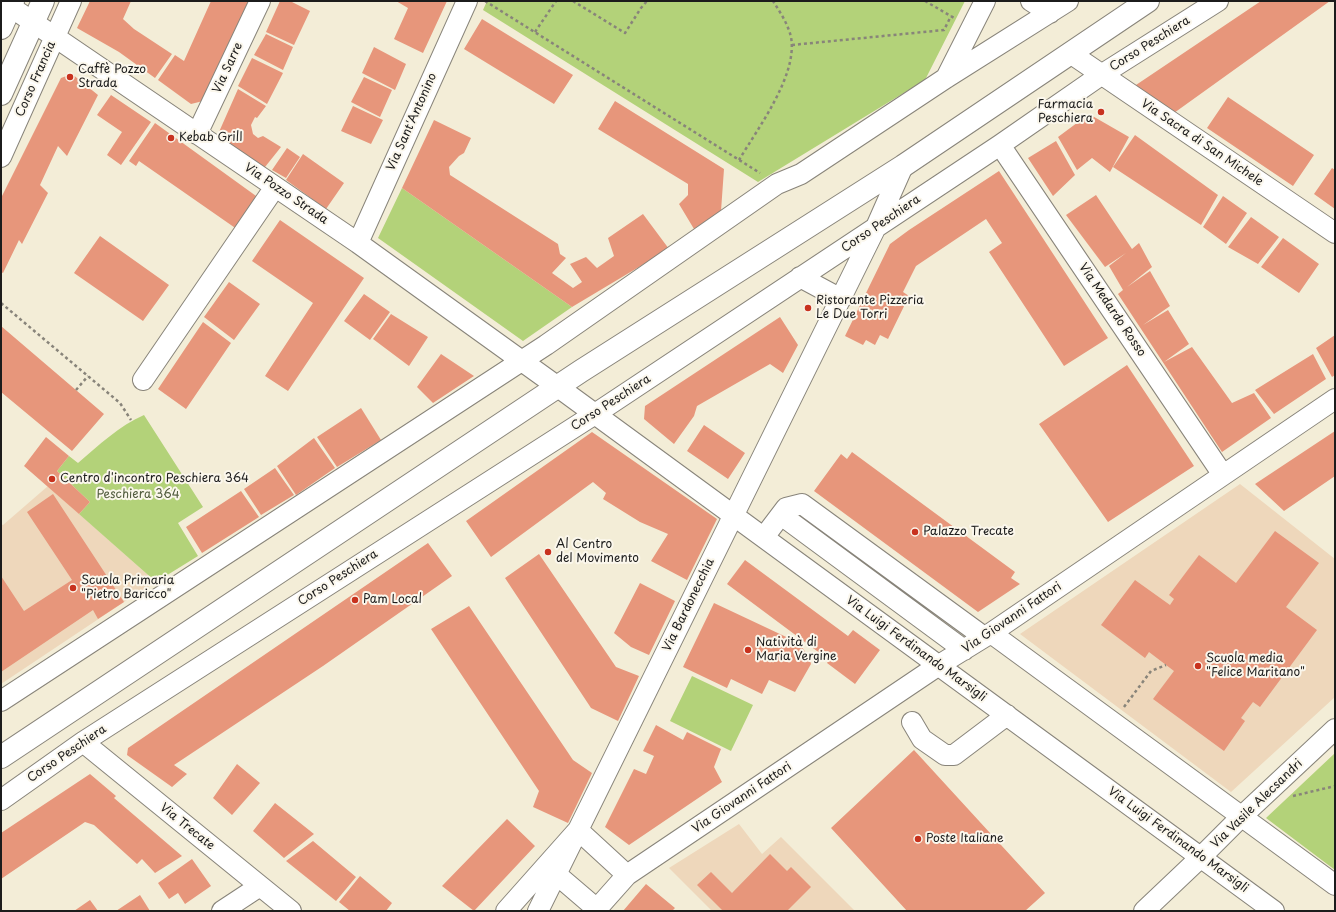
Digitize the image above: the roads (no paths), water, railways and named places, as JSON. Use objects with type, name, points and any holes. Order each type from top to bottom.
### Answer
[{"type":"main road","points":[[1,757],[558,387],[903,166],[1148,1]]},
{"type":"main road","points":[[1,28],[9,3]]},
{"type":"main road","points":[[1,94],[37,9]]},
{"type":"street","name":"Corso Francia","points":[[1,157],[71,1]]},
{"type":"street","name":"Via Sarre","points":[[197,134],[260,1]]},
{"type":"street","name":"Via Sant'Antonino","points":[[358,243],[467,1]]},
{"type":"street","points":[[946,78],[985,1]]},
{"type":"street","points":[[1031,1],[1050,13]]},
{"type":"street","points":[[1,701],[522,361],[777,184],[800,174],[946,78],[1068,1]]},
{"type":"street","name":"Corso Peschiera","points":[[1,800],[83,742],[595,414],[1000,145],[1101,75],[1218,1]]},
{"type":"street","name":"Via Pozzo Strada","points":[[9,3],[37,9],[55,38],[358,243],[558,387]]},
{"type":"street","name":"Via Sacra di San Michele","points":[[1070,53],[1335,233]]},
{"type":"street","name":"Via Medardo Rosso","points":[[1000,145],[1223,475]]},
{"type":"street","name":"Via Bardonecchia","points":[[538,911],[733,514],[841,299],[876,227],[903,166]]},
{"type":"street","points":[[143,380],[276,188]]},
{"type":"street","points":[[800,277],[841,299]]},
{"type":"street","name":"Via Luigi Ferdinando Marsigli","points":[[558,387],[1274,911]]},
{"type":"street","name":"Via Giovanni Fattori","points":[[596,910],[627,875],[939,665],[988,635],[1335,399]]},
{"type":"street","points":[[764,537],[786,508],[802,504],[1113,722],[1335,885]]},
{"type":"street","points":[[781,515],[964,650]]},
{"type":"street","points":[[912,722],[922,739],[945,754],[954,755],[1007,715]]},
{"type":"street","name":"Via Vasile Alecsandri","points":[[1144,911],[1335,729]]},
{"type":"street","name":"Via Trecate","points":[[83,742],[291,911]]},
{"type":"street","points":[[506,911],[578,830],[627,875]]},
{"type":"street","points":[[556,874],[596,910]]},
{"type":"street","points":[[222,911],[260,886]]},
{"type":"place","name":"Caffè Pozzo Strada","points":[[70,77]]},
{"type":"place","name":"Farmacia Peschiera","points":[[1101,112]]},
{"type":"place","name":"Kebab Grill","points":[[171,138]]},
{"type":"place","name":"Ristorante Pizzeria Le Due Torri","points":[[808,308]]},
{"type":"place","name":"Centro d'incontro Peschiera 364","points":[[52,479]]},
{"type":"place","name":"Palazzo Trecate","points":[[915,532]]},
{"type":"place","name":"Al Centro del Movimento","points":[[548,552]]},
{"type":"place","name":"Scuola Primaria \"Pietro Baricco\"","points":[[73,588]]},
{"type":"place","name":"Pam Local","points":[[355,600]]},
{"type":"place","name":"Natività di Maria Vergine","points":[[748,650]]},
{"type":"place","name":"Scuola media \"Felice Maritano\"","points":[[1198,666]]},
{"type":"place","name":"Poste Italiane","points":[[918,839]]},
{"type":"park label","name":"Peschiera 364","points":[[138,495]]}]
